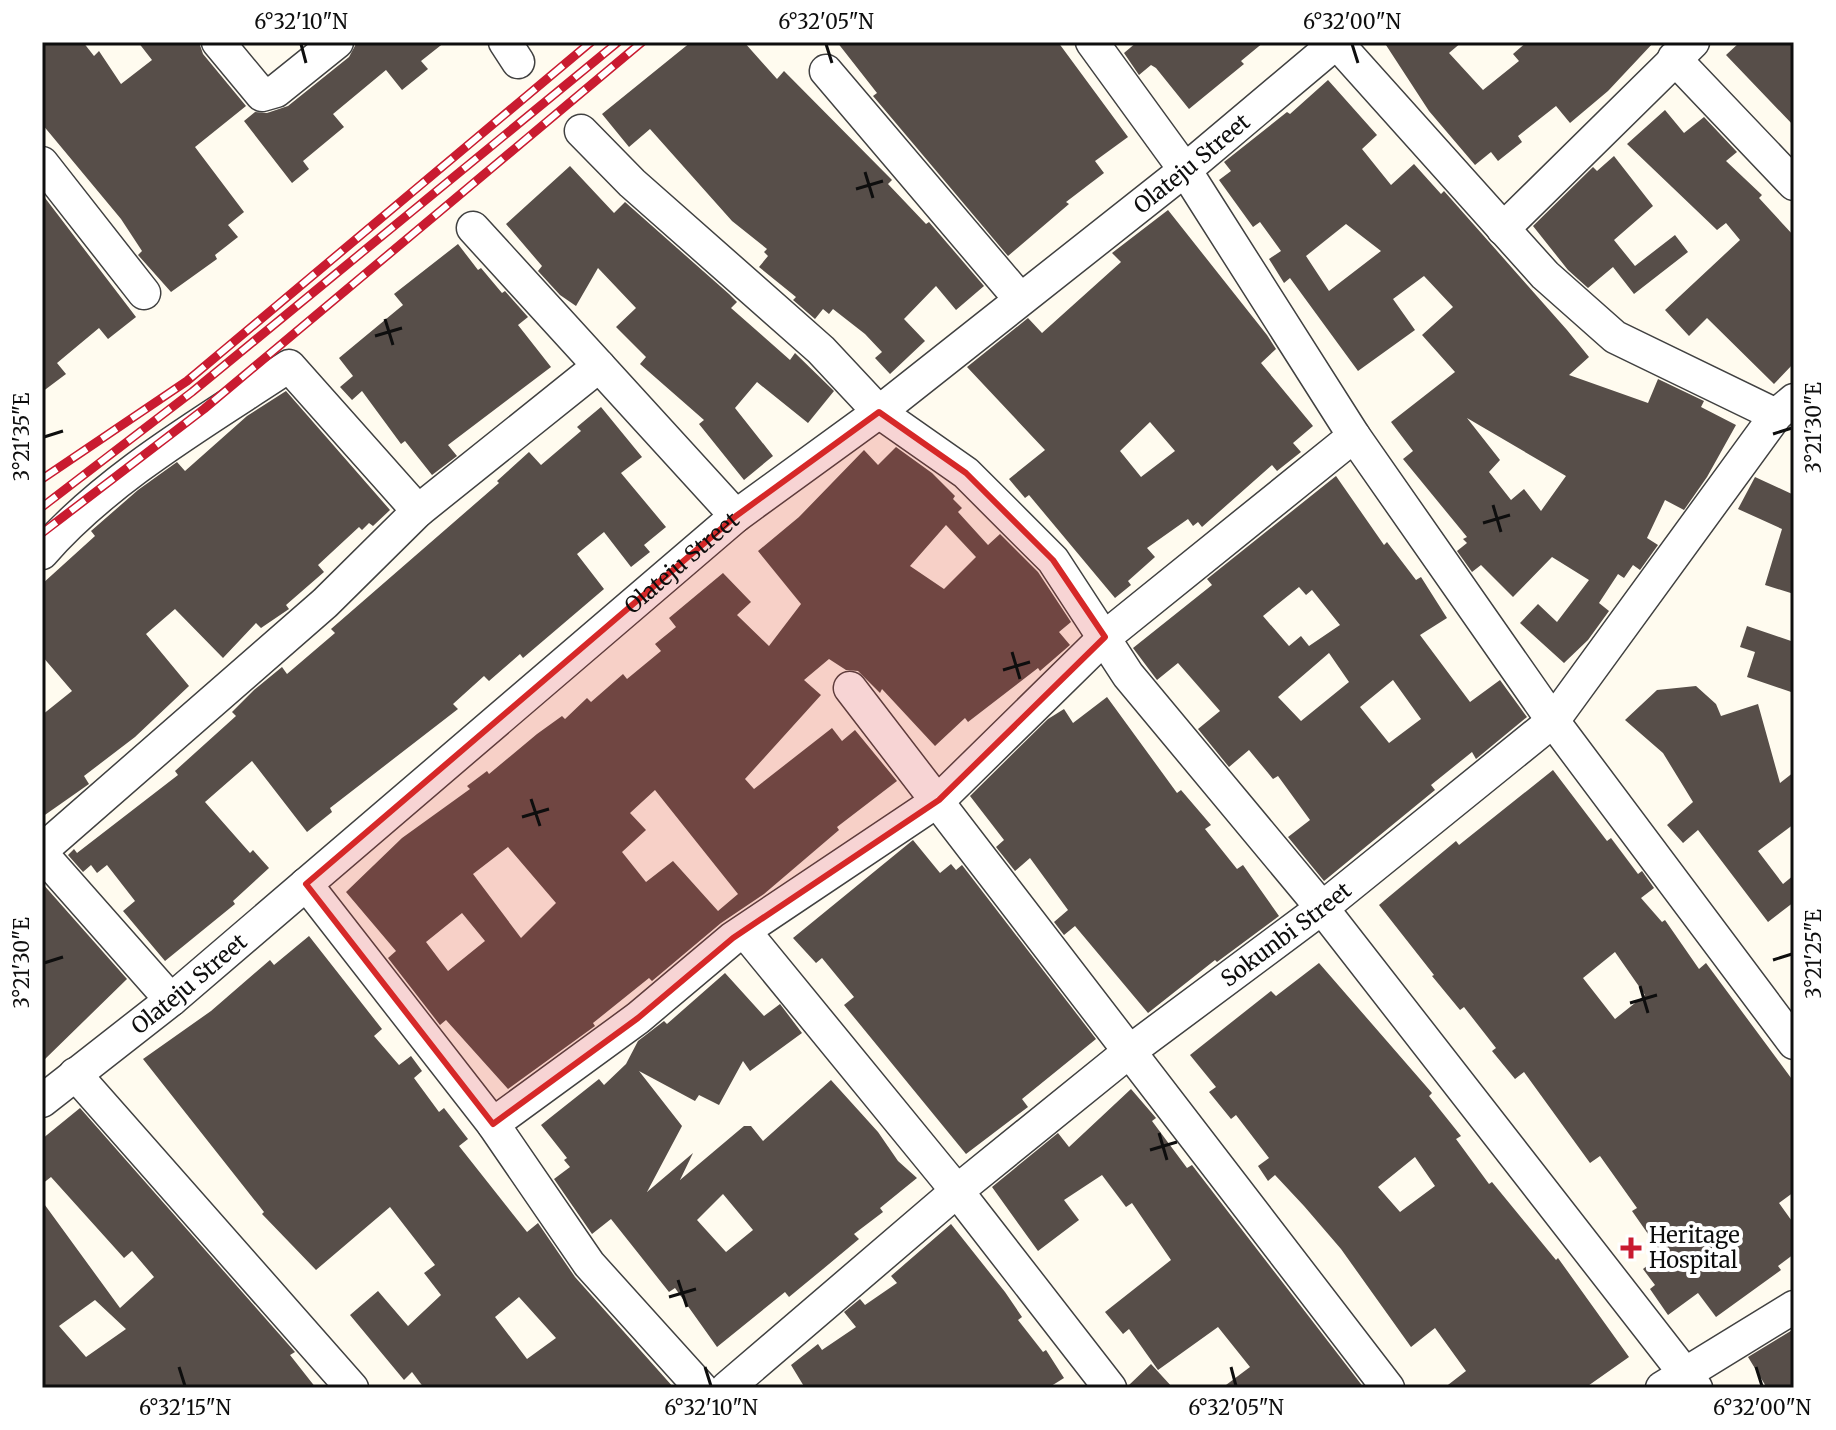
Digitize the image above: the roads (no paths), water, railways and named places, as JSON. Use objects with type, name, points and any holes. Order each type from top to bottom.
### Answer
[{"type":"street","points":[[218,42],[262,95],[276,91],[337,42]]},
{"type":"street","points":[[1092,42],[1185,170],[1354,436],[1553,721],[1794,1043]]},
{"type":"street","points":[[1337,42],[1545,275],[1615,337],[1785,407]]},
{"type":"street","name":"Olateju Street","points":[[42,1101],[171,1000],[736,516],[879,412],[1185,170],[1337,42]]},
{"type":"street","points":[[1503,229],[1683,50],[1794,184]]},
{"type":"street","points":[[826,71],[1020,299]]},
{"type":"street","points":[[581,131],[632,183],[821,350],[879,412],[966,473],[1053,560],[1128,675],[1322,908],[1681,1383],[1794,1307]]},
{"type":"street","points":[[42,163],[144,293]]},
{"type":"street","points":[[473,228],[736,516]]},
{"type":"street","points":[[42,553],[60,532],[159,452],[289,366],[418,511]]},
{"type":"street","points":[[171,1000],[42,852],[325,603],[418,511],[599,366]]},
{"type":"street","name":"Sokunbi Street","points":[[727,1388],[957,1191],[1130,1051],[1322,908],[1553,721],[1785,407]]},
{"type":"street","points":[[493,1124],[638,1018],[745,932],[939,800],[1105,637],[1354,436]]},
{"type":"street","points":[[850,688],[1388,1388]]},
{"type":"street","points":[[306,884],[493,1124],[589,1264],[701,1388]]},
{"type":"street","points":[[745,932],[957,1191],[1110,1388]]},
{"type":"street","points":[[75,1074],[352,1388]]},
{"type":"railway","points":[[42,479],[187,381],[591,42]]},
{"type":"railway","points":[[42,507],[192,392],[618,42]]},
{"type":"railway","points":[[42,533],[204,409],[642,42]]},
{"type":"place","name":"Heritage Hospital","points":[[1631,1248]]}]
